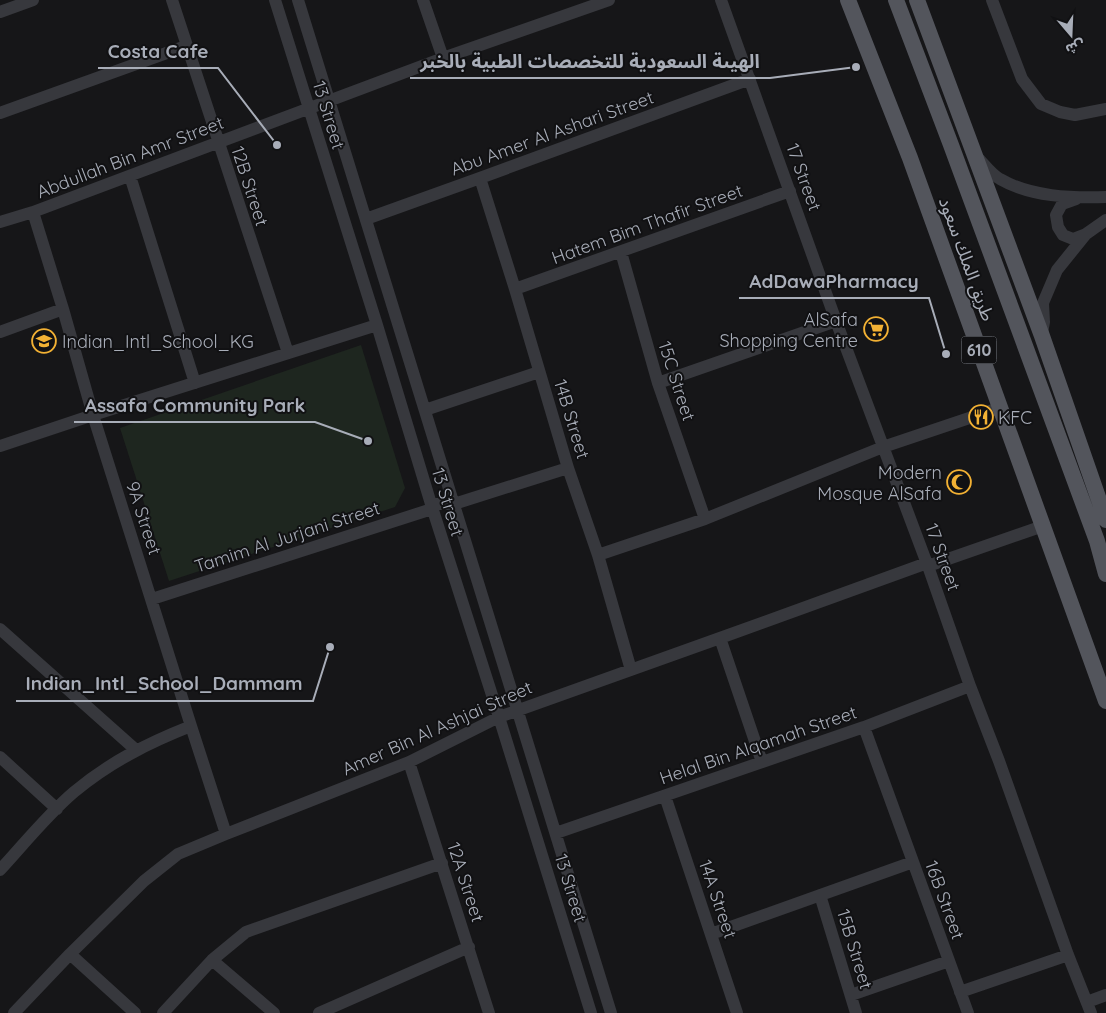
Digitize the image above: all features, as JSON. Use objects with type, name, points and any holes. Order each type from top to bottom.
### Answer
[{"type":"main road","name":"طريق الملك سعود","points":[[848,0],[910,158],[1106,701]]},
{"type":"main road","name":"طريق الملك سعود","points":[[896,0],[1097,541],[1106,574]]},
{"type":"main road","points":[[917,0],[1042,336],[1106,520]]},
{"type":"street","points":[[0,12],[33,0]]},
{"type":"street","name":"12B Street","points":[[172,0],[288,354]]},
{"type":"street","name":"13 Street","points":[[275,0],[589,1012]]},
{"type":"street","name":"13 Street","points":[[298,0],[611,1013]]},
{"type":"street","points":[[423,0],[443,58]]},
{"type":"street","name":"Abdullah Bin Amr Street","points":[[0,222],[130,176],[443,58],[609,0]]},
{"type":"street","name":"17 Street","points":[[721,0],[836,320],[928,565],[1068,955],[1089,1007]]},
{"type":"street","points":[[992,0],[1022,80],[1041,104],[1060,112],[1075,115],[1106,109]]},
{"type":"street","points":[[0,113],[186,46]]},
{"type":"street","name":"Abu Amer Al Ashari Street","points":[[366,219],[750,79]]},
{"type":"street","points":[[975,155],[998,179],[1030,192],[1079,198],[1106,197]]},
{"type":"street","points":[[130,176],[195,383]]},
{"type":"street","name":"14B Street","points":[[480,178],[568,468],[598,555],[631,670]]},
{"type":"street","name":"Hatem Bim Thafir Street","points":[[515,289],[790,192]]},
{"type":"street","points":[[1079,198],[1062,204],[1056,215],[1058,227],[1063,235],[1073,239],[1086,234],[1106,220]]},
{"type":"street","name":"9A Street","points":[[32,212],[93,415],[226,834]]},
{"type":"street","points":[[1042,336],[1044,322],[1043,302],[1057,270],[1086,234]]},
{"type":"street","name":"15C Street","points":[[621,252],[658,383],[705,519]]},
{"type":"street","points":[[0,332],[62,310]]},
{"type":"street","points":[[658,383],[836,320]]},
{"type":"street","points":[[0,446],[377,325]]},
{"type":"street","points":[[425,410],[540,372]]},
{"type":"street","points":[[598,555],[705,519],[883,447],[999,408]]},
{"type":"street","name":"Tamim Al Jurjani Street","points":[[152,599],[431,506],[454,504],[568,468]]},
{"type":"street","name":"Amer Bin Al Ashjai Street","points":[[14,1013],[70,954],[144,881],[178,854],[409,762],[499,717],[1043,526]]},
{"type":"street","points":[[0,629],[136,750]]},
{"type":"street","points":[[720,638],[762,762]]},
{"type":"street","name":"Helal Bin Alqamah Street","points":[[556,833],[864,727],[970,686]]},
{"type":"street","points":[[0,870],[40,825],[73,793],[103,770],[160,738],[191,726]]},
{"type":"street","name":"16B Street","points":[[864,727],[968,1013]]},
{"type":"street","points":[[0,757],[57,809]]},
{"type":"street","name":"12A Street","points":[[409,762],[489,1013]]},
{"type":"street","name":"14A Street","points":[[665,796],[737,1013]]},
{"type":"street","points":[[712,934],[913,862]]},
{"type":"street","points":[[163,1013],[212,960],[246,932],[442,863]]},
{"type":"street","name":"15B Street","points":[[820,895],[856,1013]]},
{"type":"street","points":[[319,1013],[469,947]]},
{"type":"street","points":[[70,954],[135,1013]]},
{"type":"street","points":[[960,992],[1068,955]]},
{"type":"street","points":[[212,960],[274,1013]]},
{"type":"street","points":[[851,995],[949,961]]},
{"type":"street","points":[[1089,1007],[1106,995]]},
{"type":"shaded area","points":[[361,345],[405,488],[395,507],[169,581],[120,428]]},
{"type":"place","name":"الهيىة السعودية للتخصصات الطبية بالخبر","points":[[856,67]]},
{"type":"place","name":"Costa Cafe","points":[[277,145]]},
{"type":"place","name":"AlSafa Shopping Centre","points":[[876,329]]},
{"type":"place","name":"Indian_Intl_School_KG","points":[[44,341]]},
{"type":"place","name":"AdDawaPharmacy","points":[[946,354]]},
{"type":"place","name":"KFC","points":[[981,417]]},
{"type":"place","name":"Assafa Community Park","points":[[368,441]]},
{"type":"place","name":"Modern Mosque AlSafa","points":[[959,482]]},
{"type":"place","name":"Indian_Intl_School_Dammam","points":[[330,647]]}]
